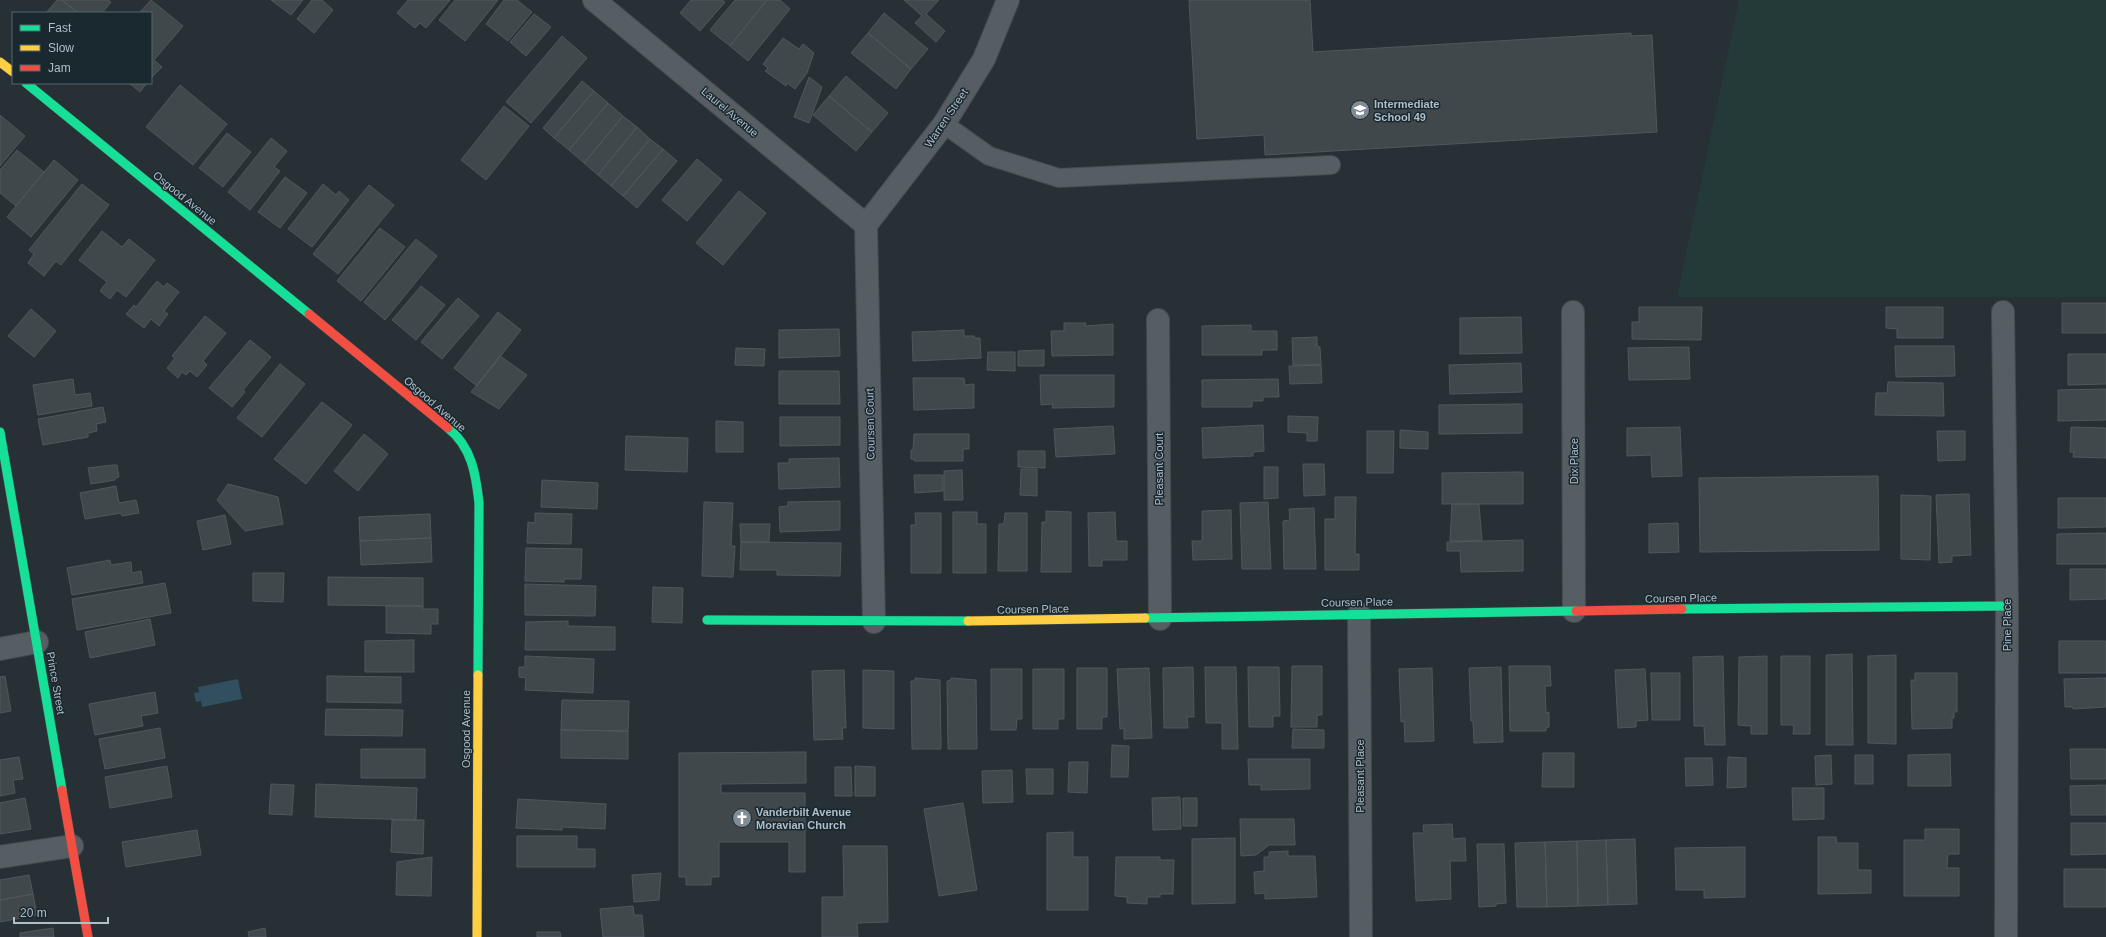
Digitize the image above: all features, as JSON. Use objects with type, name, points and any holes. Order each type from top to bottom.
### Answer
[{"type":"street","name":"Laurel Avenue","points":[[594,0],[866,225]]},
{"type":"street","name":"Warren Street","points":[[866,225],[944,124],[984,59],[1008,0]]},
{"type":"street","points":[[0,62],[12,71]]},
{"type":"street","name":"Osgood Avenue","points":[[27,84],[444,425],[469,453],[476,478],[478,503],[477,937]]},
{"type":"street","name":"Coursen Court","points":[[866,225],[874,622]]},
{"type":"street","name":"Dix Place","points":[[1573,312],[1574,610]]},
{"type":"street","name":"Pine Place","points":[[2003,312],[2007,606],[2006,937]]},
{"type":"street","name":"Pleasant Court","points":[[1158,320],[1160,619]]},
{"type":"street","name":"Prince Street","points":[[0,432],[88,937]]},
{"type":"street","name":"Coursen Place","points":[[707,620],[874,622],[1160,619],[1574,610],[2007,606]]},
{"type":"street","name":"Pleasant Place","points":[[1359,614],[1361,937]]},
{"type":"street","points":[[0,649],[37,642]]},
{"type":"street","points":[[0,857],[72,846]]},
{"type":"lane","points":[[944,124],[989,156],[1059,178],[1331,165]]},
{"type":"green space","points":[[1739,0],[2106,0],[2106,297],[1677,297]]},
{"type":"water","points":[[238,679],[242,699],[202,707],[201,701],[196,702],[194,693],[199,692],[198,687]]},
{"type":"building","points":[[57,0],[62,0],[77,12],[47,12]]},
{"type":"building","points":[[62,0],[108,0],[111,2],[103,12],[77,12]]},
{"type":"building","points":[[151,0],[183,26],[154,60],[162,67],[152,77],[152,12],[140,12]]},
{"type":"building","points":[[271,0],[303,0],[291,15]]},
{"type":"building","points":[[312,0],[322,0],[333,10],[314,33],[297,19]]},
{"type":"building","points":[[408,0],[450,0],[426,28],[420,23],[415,28],[397,13]]},
{"type":"building","points":[[455,0],[498,0],[465,41],[439,20]]},
{"type":"building","points":[[504,0],[517,0],[532,12],[508,41],[486,24]]},
{"type":"building","points":[[691,0],[722,0],[725,2],[700,31],[680,13]]},
{"type":"building","points":[[735,0],[767,0],[730,46],[710,30]]},
{"type":"building","points":[[767,0],[780,0],[790,9],[748,61],[730,46]]},
{"type":"building","points":[[904,0],[939,0],[926,14],[945,31],[936,42],[915,23],[922,16]]},
{"type":"building","points":[[1189,0],[1310,0],[1313,52],[1631,33],[1631,36],[1652,35],[1657,132],[1265,155],[1264,135],[1197,139]]},
{"type":"building","points":[[884,13],[928,49],[911,69],[868,33]]},
{"type":"building","points":[[534,14],[551,27],[526,56],[510,42]]},
{"type":"building","points":[[868,33],[911,69],[896,89],[851,53]]},
{"type":"building","points":[[562,36],[587,58],[531,123],[506,102]]},
{"type":"building","points":[[783,38],[799,49],[803,44],[814,53],[807,73],[795,89],[787,83],[786,86],[765,71],[768,68],[763,64]]},
{"type":"building","points":[[846,76],[888,113],[872,132],[829,96]]},
{"type":"building","points":[[809,77],[822,87],[809,123],[794,117]]},
{"type":"building","points":[[582,81],[594,91],[554,138],[543,128]]},
{"type":"building","points":[[130,84],[146,84],[140,92]]},
{"type":"building","points":[[180,85],[227,124],[193,165],[146,127]]},
{"type":"building","points":[[594,91],[608,103],[569,150],[554,138]]},
{"type":"building","points":[[829,96],[872,132],[856,151],[813,115]]},
{"type":"building","points":[[608,103],[623,116],[584,163],[569,150]]},
{"type":"building","points":[[504,106],[529,126],[486,180],[461,160]]},
{"type":"building","points":[[0,115],[25,136],[0,166]]},
{"type":"building","points":[[623,116],[637,127],[598,175],[584,163]]},
{"type":"building","points":[[637,127],[650,139],[611,186],[598,175]]},
{"type":"building","points":[[227,133],[251,152],[223,187],[199,168]]},
{"type":"building","points":[[271,138],[287,151],[274,167],[280,171],[250,210],[228,192]]},
{"type":"building","points":[[650,139],[663,149],[623,196],[611,186]]},
{"type":"building","points":[[663,149],[677,161],[637,208],[623,196]]},
{"type":"building","points":[[17,150],[44,172],[16,206],[0,193],[0,170]]},
{"type":"building","points":[[697,159],[722,180],[687,221],[662,200]]},
{"type":"building","points":[[54,160],[78,180],[31,237],[7,217]]},
{"type":"building","points":[[285,177],[307,193],[280,228],[258,212]]},
{"type":"building","points":[[82,184],[109,205],[61,265],[56,261],[44,276],[28,263],[34,254],[29,250]]},
{"type":"building","points":[[323,184],[336,195],[339,191],[349,200],[312,247],[288,229]]},
{"type":"building","points":[[369,185],[394,205],[338,274],[313,254]]},
{"type":"building","points":[[739,191],[766,213],[723,265],[696,243]]},
{"type":"building","points":[[380,228],[405,247],[361,301],[337,281]]},
{"type":"building","points":[[102,231],[122,247],[129,239],[155,260],[126,297],[117,290],[110,299],[100,291],[107,282],[79,260]]},
{"type":"building","points":[[416,239],[437,256],[385,320],[364,302]]},
{"type":"building","points":[[157,281],[164,287],[167,283],[179,292],[164,311],[168,314],[159,326],[151,319],[144,328],[126,314],[134,305],[136,307]]},
{"type":"building","points":[[421,286],[445,305],[416,340],[392,320]]},
{"type":"building","points":[[458,298],[479,316],[442,359],[421,342]]},
{"type":"building","points":[[2062,303],[2106,303],[2106,333],[2062,333]]},
{"type":"building","points":[[1639,307],[1702,307],[1701,340],[1632,339],[1632,322],[1639,322]]},
{"type":"building","points":[[1886,307],[1943,307],[1943,338],[1897,338],[1897,329],[1886,328]]},
{"type":"building","points":[[31,309],[56,331],[34,357],[8,336]]},
{"type":"building","points":[[498,312],[521,330],[477,386],[454,368]]},
{"type":"building","points":[[205,316],[226,333],[203,361],[207,365],[197,377],[190,371],[186,375],[182,372],[178,378],[167,368],[175,358],[172,356]]},
{"type":"building","points":[[1521,317],[1522,353],[1460,354],[1460,318]]},
{"type":"building","points":[[1064,323],[1086,323],[1085,326],[1113,324],[1113,355],[1052,356],[1051,331],[1064,331]]},
{"type":"building","points":[[1251,325],[1251,331],[1277,331],[1277,350],[1262,350],[1262,355],[1202,355],[1202,326]]},
{"type":"building","points":[[839,329],[840,356],[779,358],[779,330]]},
{"type":"building","points":[[964,330],[964,336],[974,336],[975,338],[980,338],[981,358],[913,361],[912,332]]},
{"type":"building","points":[[1317,337],[1317,346],[1320,347],[1321,365],[1293,365],[1292,338]]},
{"type":"building","points":[[250,340],[271,357],[243,390],[245,392],[232,407],[209,388]]},
{"type":"building","points":[[1895,346],[1954,346],[1955,376],[1896,377]]},
{"type":"building","points":[[1689,347],[1690,379],[1629,380],[1628,348]]},
{"type":"building","points":[[736,348],[765,349],[764,366],[735,365]]},
{"type":"building","points":[[1044,350],[1044,366],[1018,366],[1018,351]]},
{"type":"building","points":[[988,352],[1015,352],[1015,371],[987,370]]},
{"type":"building","points":[[2068,354],[2106,354],[2106,384],[2068,385]]},
{"type":"building","points":[[500,356],[527,375],[499,409],[471,392]]},
{"type":"building","points":[[1521,363],[1522,392],[1450,394],[1449,365]]},
{"type":"building","points":[[280,364],[305,384],[262,437],[237,418]]},
{"type":"building","points":[[1321,365],[1322,383],[1290,384],[1289,366]]},
{"type":"building","points":[[779,371],[839,371],[840,404],[779,404]]},
{"type":"building","points":[[1040,375],[1114,375],[1114,407],[1052,408],[1053,404],[1041,405]]},
{"type":"building","points":[[913,378],[964,378],[965,385],[974,384],[974,408],[914,410]]},
{"type":"building","points":[[73,379],[75,395],[90,393],[92,406],[38,415],[33,385]]},
{"type":"building","points":[[1278,379],[1279,397],[1263,397],[1263,401],[1252,401],[1252,407],[1202,407],[1202,380]]},
{"type":"building","points":[[1888,382],[1943,383],[1944,416],[1875,415],[1876,393],[1887,393]]},
{"type":"building","points":[[2106,389],[2106,420],[2058,421],[2058,390]]},
{"type":"building","points":[[322,402],[352,425],[306,484],[274,459]]},
{"type":"building","points":[[1522,404],[1522,433],[1439,434],[1439,405]]},
{"type":"building","points":[[103,407],[106,422],[96,424],[97,431],[88,433],[88,437],[43,445],[38,419]]},
{"type":"building","points":[[1288,416],[1318,417],[1317,441],[1307,441],[1307,433],[1288,432]]},
{"type":"building","points":[[780,417],[840,417],[840,445],[780,446]]},
{"type":"building","points":[[716,421],[743,422],[743,452],[716,452]]},
{"type":"building","points":[[1263,425],[1264,451],[1253,452],[1253,456],[1203,458],[1202,428]]},
{"type":"building","points":[[1113,426],[1115,454],[1056,457],[1054,429]]},
{"type":"building","points":[[1680,427],[1682,476],[1652,477],[1651,455],[1627,456],[1627,428]]},
{"type":"building","points":[[2071,427],[2106,428],[2106,458],[2073,457],[2074,452],[2070,452]]},
{"type":"building","points":[[1400,430],[1428,432],[1428,449],[1400,448]]},
{"type":"building","points":[[1367,431],[1394,431],[1393,473],[1367,473]]},
{"type":"building","points":[[1937,431],[1965,431],[1965,460],[1938,461]]},
{"type":"building","points":[[364,434],[388,454],[358,491],[334,471]]},
{"type":"building","points":[[914,434],[969,434],[969,449],[963,449],[963,461],[914,461],[914,459],[911,459],[911,450],[913,450]]},
{"type":"building","points":[[626,436],[688,438],[687,472],[625,470]]},
{"type":"building","points":[[1018,451],[1045,451],[1045,468],[1018,467]]},
{"type":"building","points":[[839,458],[840,487],[779,489],[778,463],[789,463],[789,459]]},
{"type":"building","points":[[1303,464],[1324,464],[1325,495],[1304,496]]},
{"type":"building","points":[[117,465],[119,477],[115,478],[115,480],[91,484],[88,468]]},
{"type":"building","points":[[1264,467],[1278,467],[1278,498],[1264,499]]},
{"type":"building","points":[[1021,469],[1037,469],[1037,496],[1020,495]]},
{"type":"building","points":[[962,470],[963,500],[944,500],[944,471]]},
{"type":"building","points":[[1523,472],[1523,504],[1442,504],[1442,473]]},
{"type":"building","points":[[914,475],[943,475],[943,491],[915,493]]},
{"type":"building","points":[[1878,476],[1879,550],[1700,552],[1699,478]]},
{"type":"building","points":[[542,480],[598,483],[597,509],[541,507]]},
{"type":"building","points":[[228,484],[278,497],[283,524],[245,531],[217,500]]},
{"type":"building","points":[[116,486],[119,503],[136,500],[139,513],[122,516],[121,513],[85,519],[80,493]]},
{"type":"building","points":[[1969,494],[1971,555],[1952,556],[1952,562],[1939,563],[1936,495]]},
{"type":"building","points":[[1901,495],[1931,496],[1930,560],[1901,559]]},
{"type":"building","points":[[1335,497],[1356,497],[1355,554],[1359,554],[1359,570],[1325,570],[1325,519],[1335,519]]},
{"type":"building","points":[[2058,498],[2106,498],[2106,527],[2058,528]]},
{"type":"building","points":[[840,501],[840,530],[780,532],[779,507],[788,506],[788,502]]},
{"type":"building","points":[[704,502],[733,503],[731,546],[735,546],[733,577],[702,576]]},
{"type":"building","points":[[1268,502],[1271,569],[1242,569],[1240,503]]},
{"type":"building","points":[[1452,504],[1479,504],[1482,541],[1450,541]]},
{"type":"building","points":[[1314,508],[1316,569],[1284,569],[1283,521],[1290,520],[1289,509]]},
{"type":"building","points":[[1231,510],[1232,559],[1193,560],[1192,541],[1202,541],[1202,511]]},
{"type":"building","points":[[1046,511],[1071,512],[1071,572],[1041,572],[1042,522],[1046,522]]},
{"type":"building","points":[[953,512],[977,512],[977,524],[986,524],[986,573],[953,573]]},
{"type":"building","points":[[1115,512],[1116,541],[1127,541],[1127,560],[1102,560],[1102,566],[1089,566],[1088,513]]},
{"type":"building","points":[[535,513],[572,514],[571,544],[527,543],[528,522],[535,523]]},
{"type":"building","points":[[915,513],[941,513],[941,573],[911,573],[911,525],[916,525]]},
{"type":"building","points":[[1005,513],[1027,513],[1027,571],[998,571],[999,524],[1004,524]]},
{"type":"building","points":[[430,514],[431,538],[360,541],[359,517]]},
{"type":"building","points":[[225,515],[231,544],[203,550],[197,521]]},
{"type":"building","points":[[1678,523],[1679,552],[1649,553],[1649,524]]},
{"type":"building","points":[[740,524],[770,524],[769,542],[741,542]]},
{"type":"building","points":[[2106,533],[2106,564],[2057,564],[2057,534]]},
{"type":"building","points":[[431,538],[432,562],[361,565],[360,541]]},
{"type":"building","points":[[1523,540],[1523,571],[1461,572],[1460,551],[1447,551],[1447,542]]},
{"type":"building","points":[[741,542],[841,543],[840,576],[777,575],[777,570],[740,570]]},
{"type":"building","points":[[526,548],[582,549],[581,579],[564,579],[564,582],[525,581]]},
{"type":"building","points":[[110,560],[111,565],[131,562],[132,573],[141,571],[143,583],[72,595],[67,568]]},
{"type":"building","points":[[2070,569],[2106,569],[2106,599],[2070,600]]},
{"type":"building","points":[[253,573],[284,573],[283,602],[253,601]]},
{"type":"building","points":[[328,577],[423,578],[423,606],[328,605]]},
{"type":"building","points":[[165,583],[171,613],[77,630],[72,599]]},
{"type":"building","points":[[525,584],[596,586],[595,616],[525,615]]},
{"type":"building","points":[[653,587],[683,588],[682,623],[652,622]]},
{"type":"building","points":[[386,606],[423,606],[423,609],[438,609],[438,624],[431,624],[431,634],[386,633]]},
{"type":"building","points":[[150,619],[155,645],[90,658],[85,632]]},
{"type":"building","points":[[568,621],[568,626],[615,627],[615,650],[525,650],[526,622]]},
{"type":"building","points":[[414,640],[414,672],[365,672],[365,641]]},
{"type":"building","points":[[2059,641],[2106,641],[2106,673],[2059,673]]},
{"type":"building","points":[[1852,654],[1853,745],[1826,745],[1826,655]]},
{"type":"building","points":[[1896,655],[1896,744],[1868,743],[1868,656]]},
{"type":"building","points":[[525,656],[594,659],[593,693],[525,690],[526,678],[519,677],[519,667],[525,667]]},
{"type":"building","points":[[1723,656],[1725,745],[1705,745],[1704,726],[1694,726],[1693,657]]},
{"type":"building","points":[[1767,656],[1767,734],[1751,734],[1751,726],[1738,725],[1739,657]]},
{"type":"building","points":[[1781,656],[1810,656],[1810,734],[1793,734],[1794,725],[1781,725]]},
{"type":"building","points":[[1292,666],[1322,666],[1322,715],[1317,715],[1317,727],[1291,727]]},
{"type":"building","points":[[1509,666],[1550,666],[1551,686],[1545,686],[1546,713],[1549,712],[1549,727],[1546,728],[1546,731],[1510,731]]},
{"type":"building","points":[[1193,667],[1194,717],[1187,717],[1188,728],[1164,728],[1163,668]]},
{"type":"building","points":[[1205,667],[1236,667],[1238,749],[1222,749],[1222,723],[1206,723]]},
{"type":"building","points":[[1248,667],[1279,667],[1280,716],[1273,716],[1273,727],[1249,727]]},
{"type":"building","points":[[1501,667],[1503,742],[1474,743],[1473,721],[1471,721],[1469,668]]},
{"type":"building","points":[[1077,668],[1107,668],[1107,717],[1102,717],[1102,729],[1077,729]]},
{"type":"building","points":[[1149,668],[1152,738],[1124,739],[1124,728],[1120,729],[1117,669]]},
{"type":"building","points":[[1432,668],[1434,741],[1405,742],[1404,721],[1401,722],[1399,669]]},
{"type":"building","points":[[991,669],[1022,669],[1022,719],[1017,719],[1016,730],[991,730]]},
{"type":"building","points":[[1033,669],[1064,669],[1064,719],[1058,719],[1058,729],[1033,729]]},
{"type":"building","points":[[1645,669],[1648,720],[1636,721],[1636,727],[1618,728],[1615,670]]},
{"type":"building","points":[[844,670],[846,728],[842,728],[843,739],[814,740],[812,671]]},
{"type":"building","points":[[863,670],[894,671],[894,729],[863,728]]},
{"type":"building","points":[[1651,673],[1680,673],[1680,720],[1652,720]]},
{"type":"building","points":[[1915,673],[1957,673],[1957,712],[1954,712],[1954,718],[1952,718],[1952,728],[1912,729],[1911,680],[1915,680]]},
{"type":"building","points":[[5,676],[11,711],[0,713],[0,677]]},
{"type":"building","points":[[327,676],[401,677],[401,703],[327,702]]},
{"type":"building","points":[[915,678],[940,680],[941,749],[912,749],[911,681],[915,681]]},
{"type":"building","points":[[951,678],[976,680],[977,749],[948,749],[947,681],[951,680]]},
{"type":"building","points":[[2106,678],[2106,707],[2073,709],[2073,707],[2065,707],[2064,679]]},
{"type":"building","points":[[155,692],[158,713],[141,716],[143,726],[95,735],[89,704]]},
{"type":"building","points":[[562,700],[629,701],[628,731],[561,730]]},
{"type":"building","points":[[326,709],[403,710],[402,736],[325,735]]},
{"type":"building","points":[[160,728],[165,758],[105,769],[99,739]]},
{"type":"building","points":[[1293,729],[1324,730],[1324,748],[1292,748]]},
{"type":"building","points":[[561,730],[628,731],[628,759],[561,758]]},
{"type":"building","points":[[1112,745],[1129,746],[1128,777],[1111,777]]},
{"type":"building","points":[[361,749],[425,749],[425,778],[361,778]]},
{"type":"building","points":[[2070,749],[2106,749],[2106,779],[2071,779]]},
{"type":"building","name":"Vanderbilt Avenue Moravian Church","points":[[806,752],[806,783],[721,784],[721,793],[805,793],[805,872],[789,872],[789,842],[719,842],[719,877],[711,877],[711,885],[686,885],[686,877],[679,877],[679,753]]},
{"type":"building","points":[[1543,753],[1574,753],[1574,787],[1542,787]]},
{"type":"building","points":[[1950,754],[1951,786],[1908,786],[1908,755]]},
{"type":"building","points":[[1831,755],[1832,784],[1816,785],[1815,756]]},
{"type":"building","points":[[1855,755],[1873,755],[1873,784],[1855,784]]},
{"type":"building","points":[[19,757],[23,779],[13,780],[15,793],[0,796],[0,760]]},
{"type":"building","points":[[1728,757],[1746,758],[1746,787],[1727,788]]},
{"type":"building","points":[[1685,758],[1712,758],[1713,785],[1686,786]]},
{"type":"building","points":[[1248,759],[1310,759],[1310,789],[1261,790],[1261,785],[1249,785]]},
{"type":"building","points":[[1069,762],[1088,762],[1087,793],[1068,792]]},
{"type":"building","points":[[167,766],[172,797],[110,808],[105,777]]},
{"type":"building","points":[[855,766],[875,767],[875,796],[855,796]]},
{"type":"building","points":[[835,767],[851,767],[852,796],[835,796]]},
{"type":"building","points":[[1026,769],[1053,769],[1053,794],[1027,794]]},
{"type":"building","points":[[1012,770],[1013,802],[983,803],[982,771]]},
{"type":"building","points":[[271,784],[294,785],[292,815],[269,814]]},
{"type":"building","points":[[316,784],[417,788],[416,820],[315,817]]},
{"type":"building","points":[[2106,785],[2106,815],[2071,815],[2070,786]]},
{"type":"building","points":[[1792,788],[1824,788],[1824,819],[1793,820]]},
{"type":"building","points":[[1180,797],[1181,829],[1153,830],[1152,798]]},
{"type":"building","points":[[25,798],[31,829],[0,834],[0,803]]},
{"type":"building","points":[[1183,798],[1197,798],[1197,826],[1183,826]]},
{"type":"building","points":[[518,799],[606,804],[605,829],[562,827],[562,830],[516,828]]},
{"type":"building","points":[[963,803],[977,890],[939,896],[924,809]]},
{"type":"building","points":[[1240,819],[1294,819],[1295,845],[1269,845],[1256,855],[1241,856]]},
{"type":"building","points":[[392,820],[424,820],[423,854],[391,852]]},
{"type":"building","points":[[2071,823],[2106,823],[2106,854],[2071,855]]},
{"type":"building","points":[[1452,824],[1453,839],[1465,838],[1466,861],[1450,861],[1451,899],[1416,901],[1413,833],[1424,833],[1423,825]]},
{"type":"building","points":[[1925,829],[1959,829],[1959,854],[1948,854],[1947,868],[1959,868],[1959,896],[1904,896],[1904,840],[1925,840]]},
{"type":"building","points":[[197,830],[201,855],[126,867],[122,842]]},
{"type":"building","points":[[1073,832],[1073,857],[1088,857],[1088,910],[1047,910],[1047,833]]},
{"type":"building","points":[[517,836],[577,836],[577,849],[595,849],[595,867],[517,867]]},
{"type":"building","points":[[1818,837],[1836,837],[1837,843],[1858,843],[1858,870],[1871,870],[1871,893],[1818,894]]},
{"type":"building","points":[[1235,838],[1235,903],[1192,904],[1192,839]]},
{"type":"building","points":[[1635,839],[1637,904],[1608,905],[1606,840]]},
{"type":"building","points":[[1606,840],[1608,905],[1578,906],[1577,841]]},
{"type":"building","points":[[1577,841],[1578,906],[1547,907],[1545,842]]},
{"type":"building","points":[[1545,842],[1547,907],[1517,907],[1515,843]]},
{"type":"building","points":[[1477,844],[1504,844],[1506,903],[1496,904],[1496,906],[1479,907]]},
{"type":"building","points":[[843,846],[887,846],[888,922],[857,923],[858,937],[822,937],[822,897],[844,897]]},
{"type":"building","points":[[1745,847],[1745,897],[1704,898],[1704,890],[1676,890],[1675,848]]},
{"type":"building","points":[[1288,851],[1288,856],[1315,856],[1317,897],[1265,899],[1265,893],[1255,894],[1254,872],[1264,871],[1264,857],[1269,857],[1269,852]]},
{"type":"building","points":[[432,857],[431,896],[396,895],[397,862]]},
{"type":"building","points":[[1116,857],[1160,857],[1160,860],[1174,860],[1173,894],[1160,894],[1160,897],[1147,897],[1147,904],[1127,903],[1127,897],[1115,896]]},
{"type":"building","points":[[2064,869],[2106,869],[2106,907],[2064,907]]},
{"type":"building","points":[[661,873],[659,900],[634,902],[632,875]]},
{"type":"building","points":[[29,875],[33,894],[0,900],[0,880]]},
{"type":"building","points":[[33,894],[37,915],[0,922],[0,900]]},
{"type":"building","points":[[633,906],[634,915],[642,915],[644,937],[603,937],[600,909]]},
{"type":"building","points":[[53,928],[54,937],[20,937],[20,933]]},
{"type":"building","points":[[265,928],[266,937],[249,937],[248,932]]},
{"type":"building","points":[[537,932],[560,932],[561,937],[537,937]]},
{"type":"traffic: fast","points":[[27,84],[309,314]]},
{"type":"traffic: fast","points":[[448,428],[463,444],[468,453],[474,472],[478,493],[478,675]]},
{"type":"traffic: fast","points":[[0,432],[62,790]]},
{"type":"traffic: fast","points":[[1682,609],[2007,606]]},
{"type":"traffic: fast","points":[[1145,618],[1576,611]]},
{"type":"traffic: fast","points":[[707,620],[968,621]]},
{"type":"traffic: slow","points":[[0,62],[12,71]]},
{"type":"traffic: slow","points":[[968,621],[1145,618]]},
{"type":"traffic: slow","points":[[477,937],[478,675]]},
{"type":"traffic: jam","points":[[309,314],[448,428]]},
{"type":"traffic: jam","points":[[1576,611],[1682,609]]},
{"type":"traffic: jam","points":[[62,790],[88,937]]},
{"type":"place","name":"Intermediate School 49","points":[[1360,110]]},
{"type":"place","name":"Vanderbilt Avenue Moravian Church","points":[[742,818]]}]
